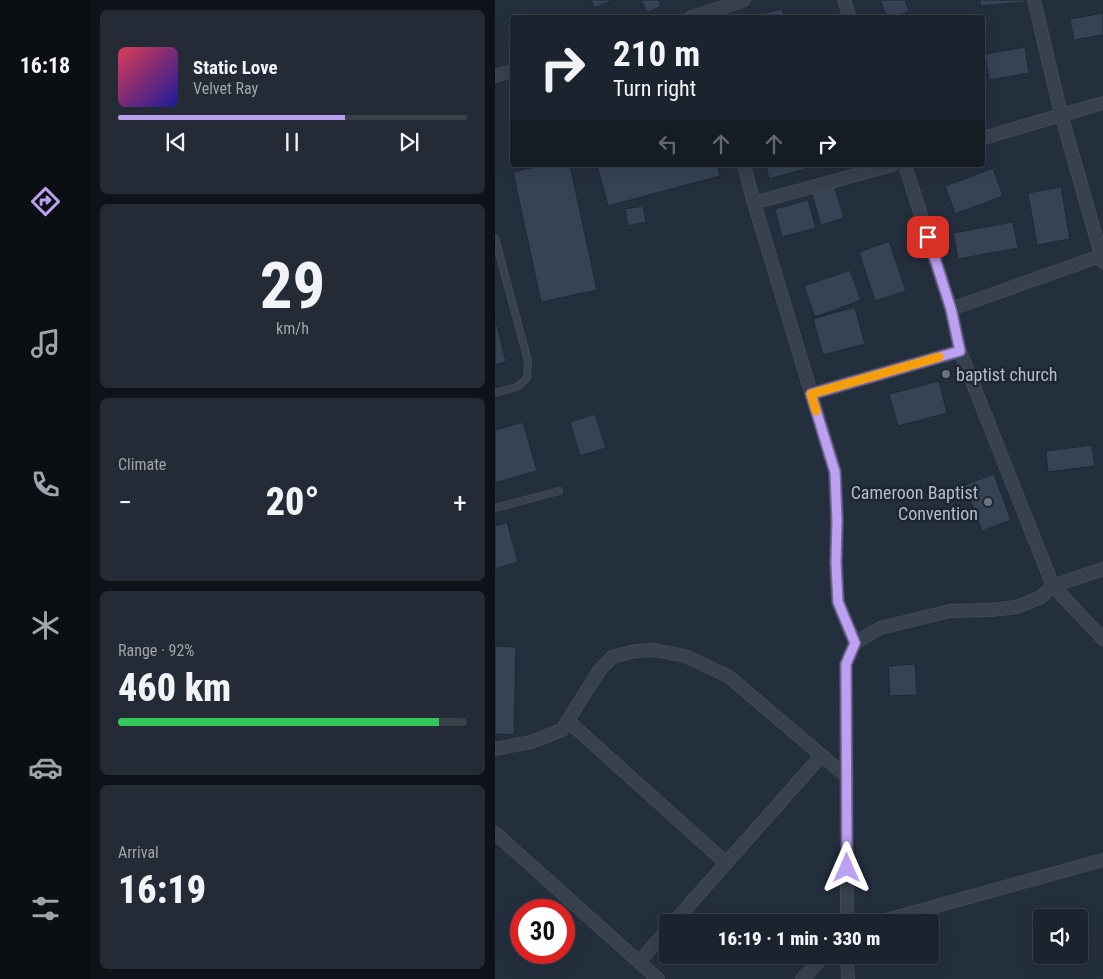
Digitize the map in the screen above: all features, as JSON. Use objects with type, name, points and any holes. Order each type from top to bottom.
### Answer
[{"type":"street","points":[[844,0],[849,15]]},
{"type":"street","points":[[951,309],[1102,258],[1061,114],[1034,0]]},
{"type":"street","points":[[706,15],[740,1]]},
{"type":"street","points":[[495,76],[510,72]]},
{"type":"street","points":[[985,137],[1103,103]]},
{"type":"street","points":[[745,167],[835,472],[838,602],[855,643]]},
{"type":"street","points":[[754,203],[885,167]]},
{"type":"street","points":[[906,167],[951,309],[960,351],[1053,586],[1103,639]]},
{"type":"street","points":[[811,394],[960,351]]},
{"type":"street","points":[[847,914],[846,664],[855,643],[880,628],[950,611],[1017,607],[1041,597],[1053,586],[1103,569]]},
{"type":"street","points":[[495,749],[531,742],[561,730],[599,671],[612,658],[635,651],[655,650],[685,656],[728,676],[847,776]]},
{"type":"street","points":[[568,721],[727,863]]},
{"type":"street","points":[[681,914],[822,755]]},
{"type":"street","points":[[495,833],[658,979]]},
{"type":"street","points":[[908,914],[1103,860]]},
{"type":"street","points":[[639,962],[659,939]]},
{"type":"street","points":[[802,979],[816,964]]},
{"type":"street","points":[[847,964],[847,979]]},
{"type":"lane","points":[[495,238],[528,361],[527,378],[522,383],[517,387],[495,393]]},
{"type":"lane","points":[[495,508],[559,491]]},
{"type":"building","points":[[591,0],[614,0],[594,8]]},
{"type":"building","points":[[641,0],[659,0],[661,6],[647,13]]},
{"type":"building","points":[[880,0],[905,0],[909,11],[899,15],[886,15]]},
{"type":"building","points":[[980,0],[1026,0],[1026,2],[980,6]]},
{"type":"building","points":[[782,9],[783,15],[766,15],[765,13]]},
{"type":"building","points":[[1103,13],[1103,35],[1074,40],[1070,19]]},
{"type":"building","points":[[1025,47],[1029,73],[989,80],[985,54]]},
{"type":"building","points":[[535,167],[570,167],[597,290],[541,302],[513,172]]},
{"type":"building","points":[[598,167],[718,167],[720,176],[608,206]]},
{"type":"building","points":[[766,167],[804,167],[805,169],[769,179]]},
{"type":"building","points":[[993,168],[1003,196],[955,214],[945,186]]},
{"type":"building","points":[[833,181],[844,218],[821,225],[810,188]]},
{"type":"building","points":[[1061,187],[1070,239],[1037,245],[1028,193]]},
{"type":"building","points":[[808,200],[816,228],[782,237],[775,209]]},
{"type":"building","points":[[643,206],[646,222],[628,226],[625,209]]},
{"type":"building","points":[[1013,222],[1018,248],[958,259],[953,233]]},
{"type":"building","points":[[889,241],[906,291],[875,301],[859,252]]},
{"type":"building","points":[[850,270],[861,300],[815,317],[804,286]]},
{"type":"building","points":[[855,307],[865,344],[823,355],[813,319]]},
{"type":"building","points":[[495,317],[506,362],[495,365]]},
{"type":"building","points":[[939,381],[947,413],[898,426],[889,394]]},
{"type":"building","points":[[595,414],[606,448],[580,456],[570,422]]},
{"type":"building","points":[[523,422],[537,471],[495,483],[495,430]]},
{"type":"building","points":[[1092,445],[1095,466],[1048,472],[1046,451]]},
{"type":"building","name":"Cameroon Baptist Convention","points":[[994,474],[1011,520],[982,531],[965,485]]},
{"type":"building","points":[[507,522],[518,562],[495,569],[495,526]]},
{"type":"building","points":[[495,646],[516,647],[514,735],[495,734]]},
{"type":"building","points":[[915,664],[917,695],[890,696],[888,666]]},
{"type":"slow traffic","points":[[816,411],[811,394],[939,357]]},
{"type":"place","name":"baptist church","points":[[946,374]]},
{"type":"place","name":"Cameroon Baptist Convention","points":[[988,502]]},
{"type":"route","points":[[847,868],[846,664],[855,643],[838,602],[835,472],[811,394],[960,351],[951,309],[928,237]]}]
